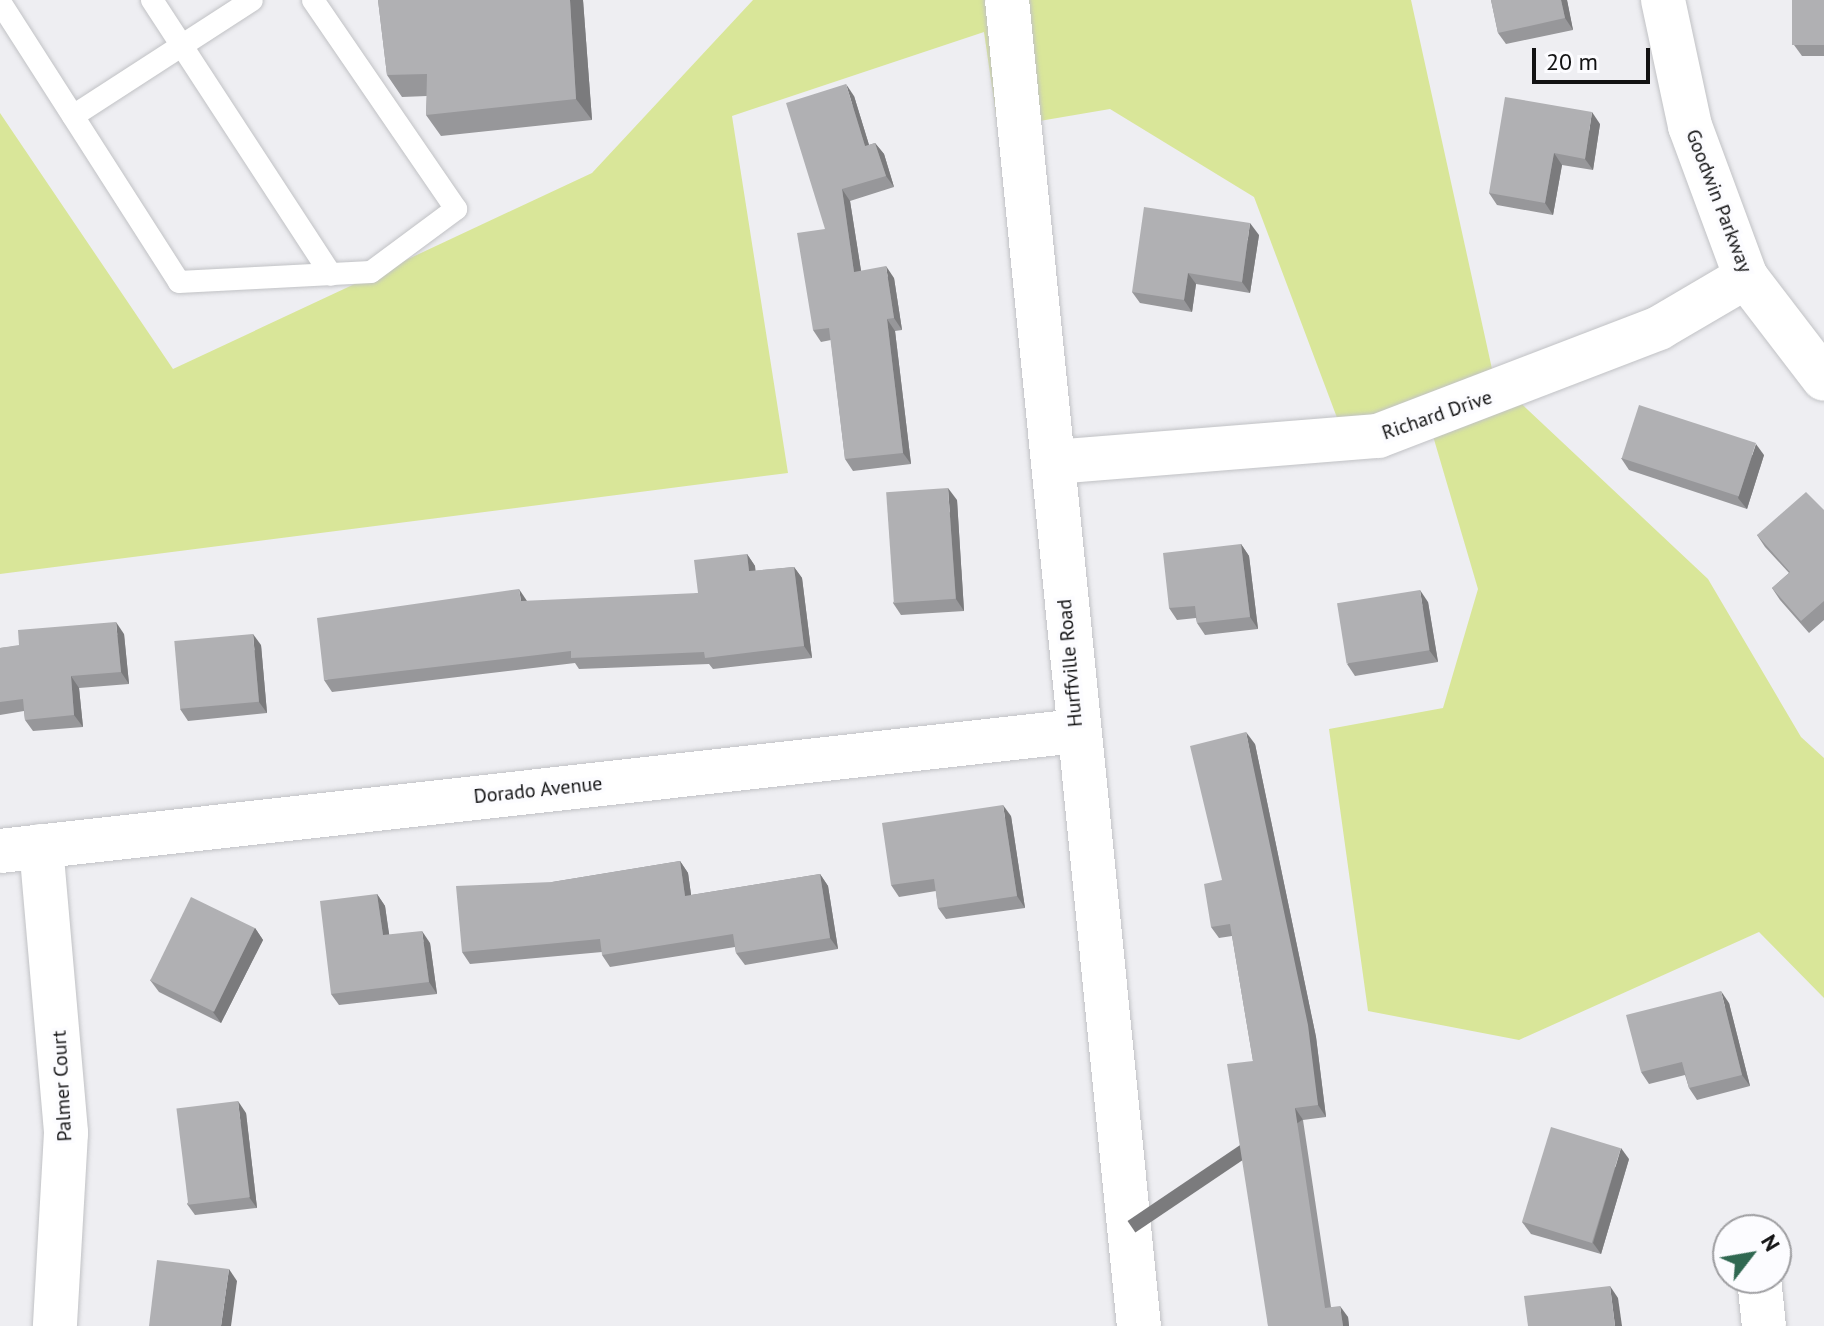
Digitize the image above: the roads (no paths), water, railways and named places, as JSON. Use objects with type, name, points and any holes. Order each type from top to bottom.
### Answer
[{"type":"street","name":"Hurffville Road","points":[[1007,0],[1054,462],[1076,731],[1139,1326]]},
{"type":"street","name":"Goodwin Parkway","points":[[1663,0],[1690,126],[1746,277],[1824,379]]},
{"type":"street","name":"Richard Drive","points":[[1054,462],[1378,436],[1659,328],[1746,277]]},
{"type":"street","name":"Dorado Avenue","points":[[20,848],[1076,731]]},
{"type":"street","name":"Palmer Court","points":[[20,848],[66,1133],[55,1326]]},
{"type":"street","points":[[1761,1294],[1764,1326]]},
{"type":"lane","points":[[152,0],[331,275]]},
{"type":"lane","points":[[73,116],[252,0]]},
{"type":"lane","points":[[0,2],[179,282],[371,272],[456,209],[313,0]]}]
